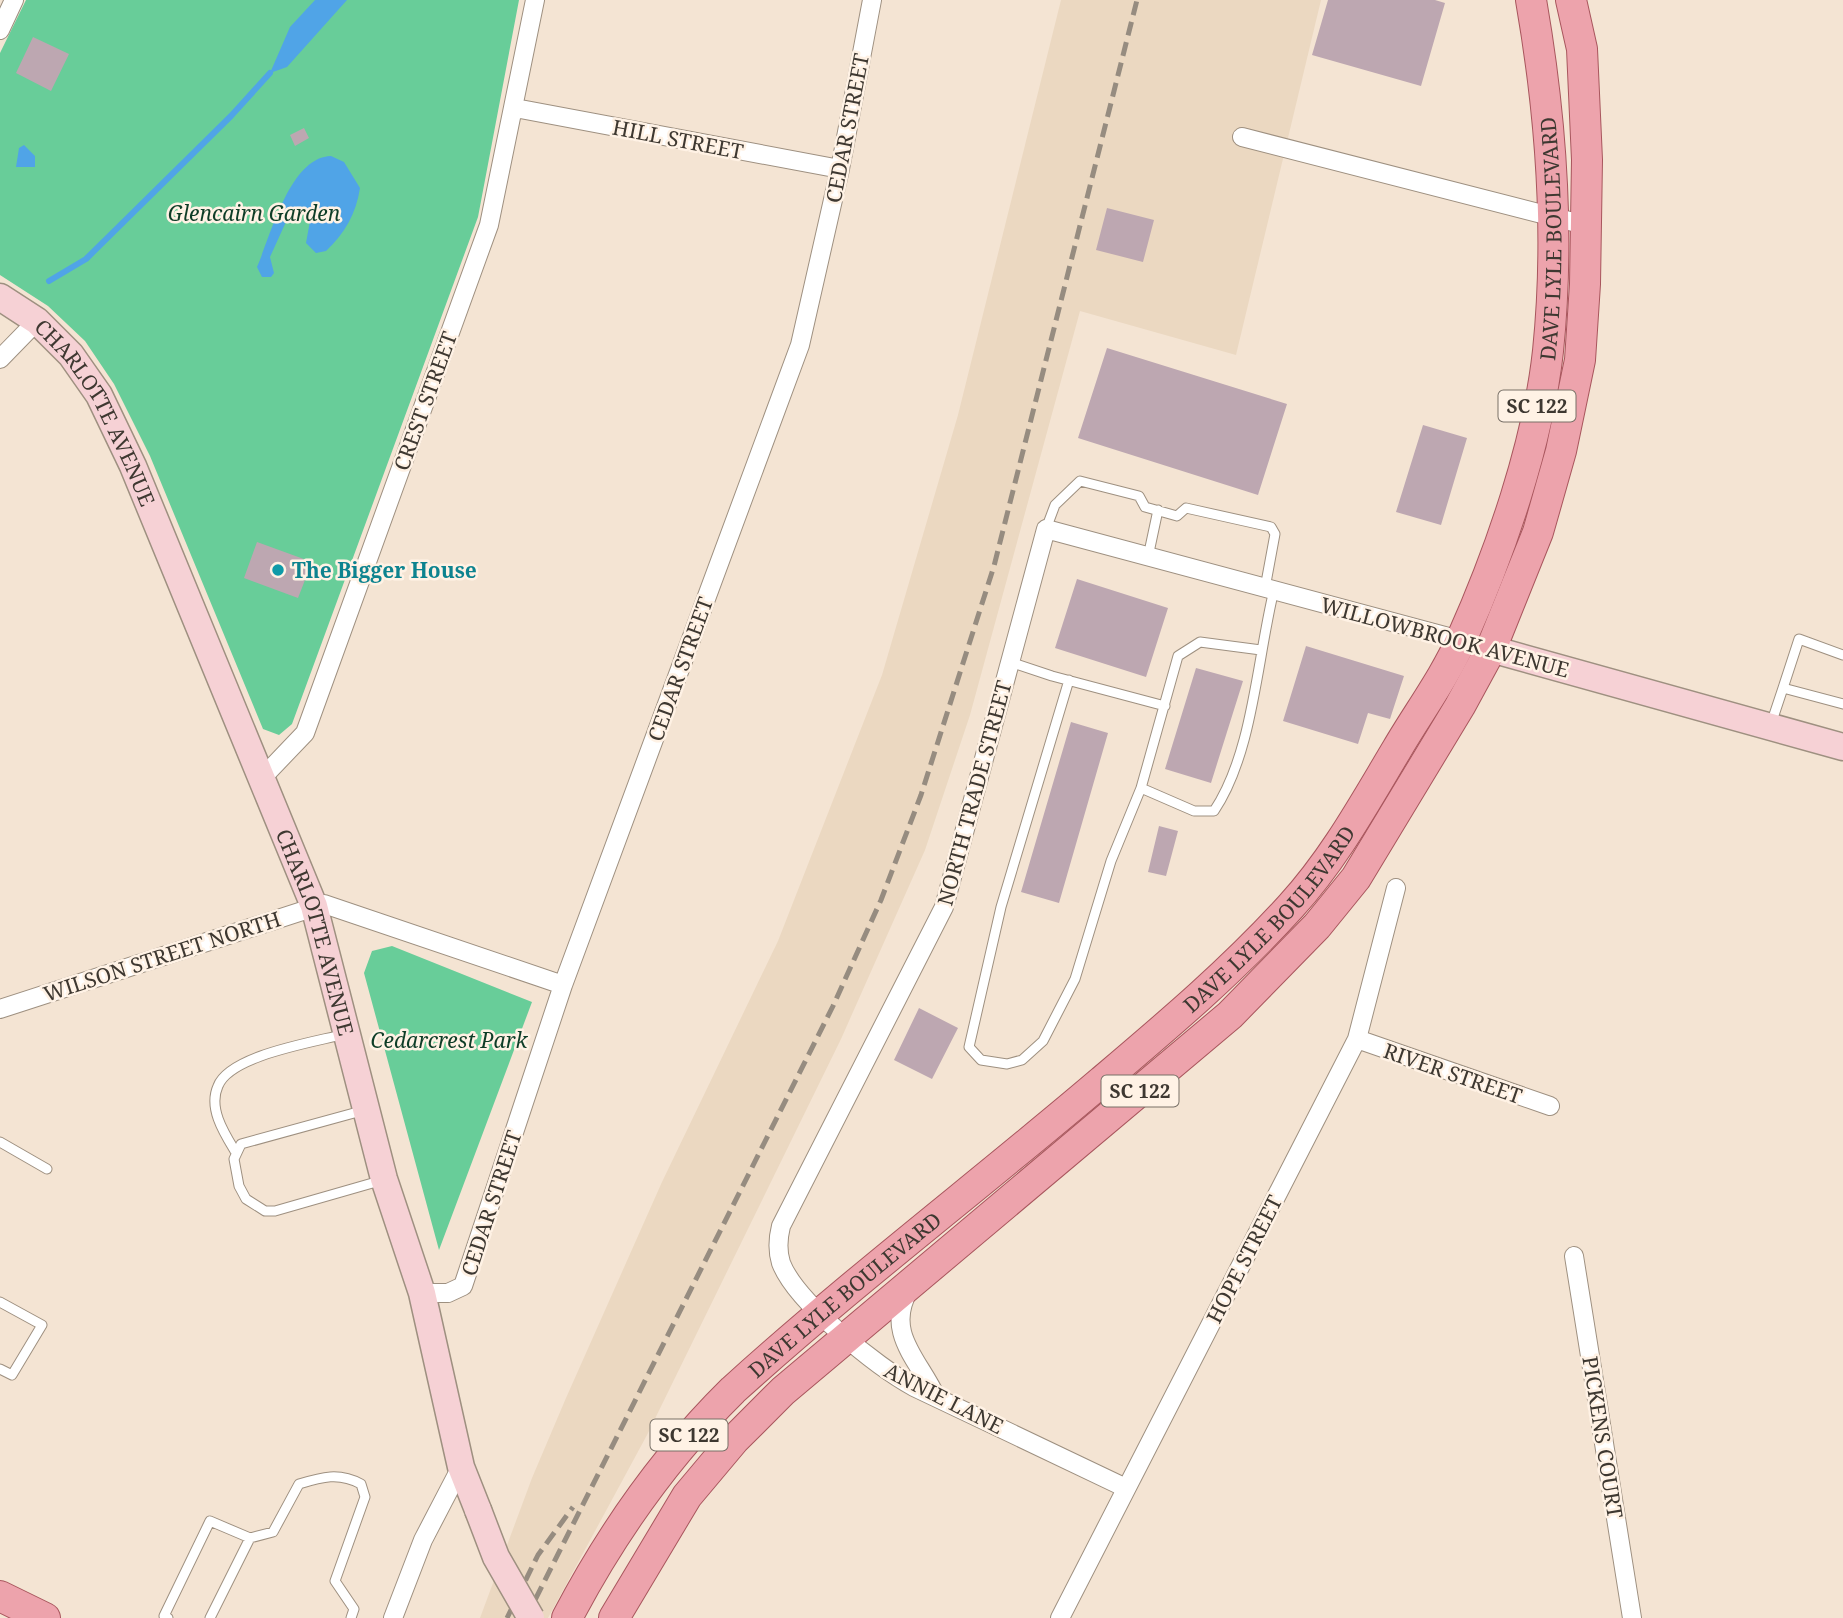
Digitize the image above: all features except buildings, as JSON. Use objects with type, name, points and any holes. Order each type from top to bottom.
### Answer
[{"type":"main road","name":"DAVE LYLE BOULEVARD","points":[[567,1618],[586,1583],[670,1457],[733,1390],[1207,991],[1292,904],[1330,859],[1461,641],[1508,522],[1548,355],[1553,284],[1550,159],[1540,54],[1531,0]]},
{"type":"main road","name":"DAVE LYLE BOULEVARD","points":[[614,1618],[687,1496],[783,1391],[845,1336],[1230,1015],[1317,926],[1356,878],[1384,834],[1491,649],[1538,532],[1561,451],[1580,360],[1585,284],[1587,160],[1582,49],[1571,0]]},
{"type":"main road","points":[[0,1595],[45,1618]]},
{"type":"street","points":[[0,30],[14,0]]},
{"type":"street","name":"CREST STREET","points":[[261,779],[305,733],[489,226],[535,0]]},
{"type":"street","name":"CEDAR STREET","points":[[422,1293],[447,1293],[463,1286],[563,985],[800,345],[840,169],[872,0]]},
{"type":"street","name":"HILL STREET","points":[[515,108],[840,169]]},
{"type":"street","points":[[1242,137],[1585,225]]},
{"type":"street","name":"CHARLOTTE AVENUE","points":[[0,297],[37,321],[71,355],[99,395],[133,466],[314,906],[384,1179],[422,1293],[461,1467],[496,1557],[531,1618]]},
{"type":"street","points":[[0,359],[37,321]]},
{"type":"street","name":"WILLOWBROOK AVENUE","points":[[1046,529],[1843,747]]},
{"type":"street","name":"NORTH TRADE STREET","points":[[797,1195],[944,907],[1046,529]]},
{"type":"street","name":"HOPE STREET","points":[[1060,1618],[1357,1040],[1396,888]]},
{"type":"street","name":"WILSON STREET NORTH","points":[[0,1009],[324,904],[563,985]]},
{"type":"street","name":"RIVER STREET","points":[[1357,1040],[1550,1106]]},
{"type":"street","name":"ANNIE LANE","points":[[797,1195],[781,1226],[778,1239],[780,1260],[821,1314],[845,1336],[885,1370],[936,1398],[1126,1488]]},
{"type":"street","name":"PICKENS COURT","points":[[1574,1256],[1632,1618]]},
{"type":"street","points":[[917,1277],[903,1301],[900,1330],[916,1365],[936,1398]]},
{"type":"street","points":[[393,1618],[423,1540],[461,1467]]},
{"type":"lane","points":[[1046,529],[1055,505],[1080,481],[1139,496],[1145,507],[1177,516],[1186,508],[1271,527],[1275,534],[1261,650],[1237,768],[1214,811],[1194,811],[1141,788]]},
{"type":"lane","points":[[1148,556],[1158,510]]},
{"type":"lane","points":[[1770,726],[1799,639],[1843,655]]},
{"type":"lane","points":[[1069,680],[1001,907],[972,1024],[969,1047],[981,1060],[1007,1064],[1022,1060],[1043,1041],[1075,979],[1111,861],[1141,788],[1178,656],[1200,642],[1261,650]]},
{"type":"lane","points":[[1010,662],[1165,706]]},
{"type":"lane","points":[[1783,688],[1843,704]]},
{"type":"lane","points":[[235,1151],[218,1117],[216,1093],[223,1078],[255,1059],[347,1034]]},
{"type":"lane","points":[[366,1110],[254,1138],[235,1151],[233,1158],[240,1186],[246,1199],[265,1210],[275,1211],[384,1179]]},
{"type":"lane","points":[[0,1142],[47,1169]]},
{"type":"lane","points":[[0,1302],[42,1325],[12,1375],[0,1369]]},
{"type":"lane","points":[[168,1618],[164,1616],[210,1521],[250,1538],[272,1532],[299,1484],[321,1477],[344,1475],[360,1484],[365,1497],[335,1581],[354,1609],[351,1618]]},
{"type":"lane","points":[[210,1618],[250,1538]]},
{"type":"shaded area","points":[[1061,0],[1321,0],[1236,355],[1080,311],[970,715],[925,850],[841,1039],[647,1435],[548,1618],[480,1618],[532,1478],[566,1398],[662,1182],[778,941],[882,675],[958,415]]},
{"type":"green space","name":"Glencairn Garden","points":[[26,0],[519,0],[478,217],[292,724],[279,735],[263,729],[150,456],[114,384],[85,341],[48,306],[0,275],[0,53]]},
{"type":"green space","name":"Cedarcrest Park","points":[[392,946],[532,1002],[439,1250],[364,973],[372,951]]},
{"type":"water","points":[[315,0],[347,0],[287,67],[270,73],[290,27]]},
{"type":"water","points":[[24,145],[35,156],[35,167],[16,167],[19,148]]},
{"type":"water","points":[[331,156],[344,162],[360,188],[349,223],[326,251],[316,253],[306,243],[310,221],[306,213],[295,210],[290,213],[270,257],[274,273],[271,277],[262,277],[257,267],[293,183],[304,169],[317,160]]},
{"type":"waterway","points":[[49,281],[86,259],[231,116],[270,73]]},
{"type":"railway","points":[[526,1618],[833,1006],[881,900],[921,795],[994,566],[1137,0]]},
{"type":"railway","points":[[507,1618],[538,1555],[573,1507]]},
{"type":"place","name":"The Bigger House","points":[[278,570]]}]
